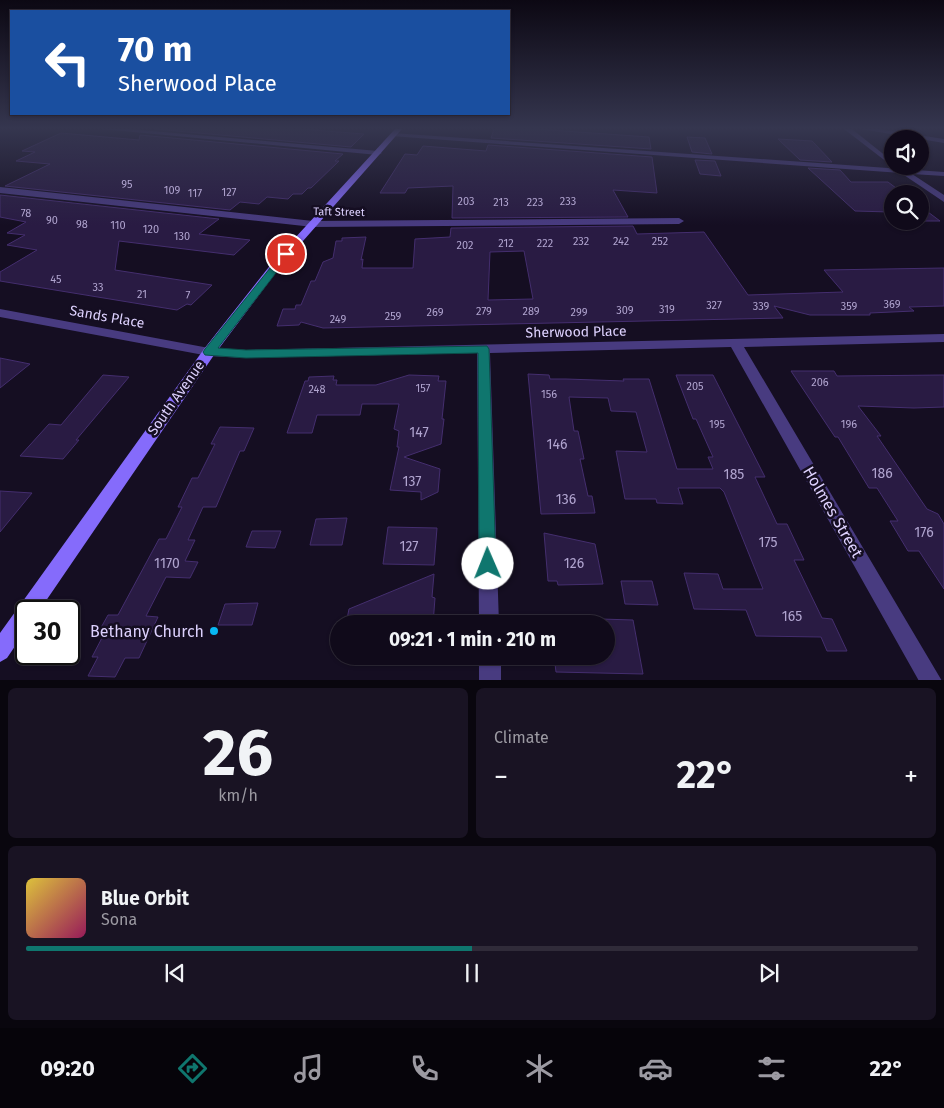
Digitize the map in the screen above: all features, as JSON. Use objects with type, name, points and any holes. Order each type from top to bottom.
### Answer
[{"type":"main road","name":"South Avenue","points":[[35,600],[209,352],[276,265],[371,161]]},
{"type":"main road","name":"South Avenue","points":[[0,651],[15,629]]},
{"type":"street","points":[[797,161],[884,167]]},
{"type":"street","points":[[929,172],[944,174]]},
{"type":"street","points":[[909,175],[944,199]]},
{"type":"street","name":"Taft Street","points":[[0,190],[313,224],[680,221]]},
{"type":"street","name":"Sands Place","points":[[0,313],[209,352]]},
{"type":"street","name":"Sherwood Place","points":[[209,352],[246,354],[944,338]]},
{"type":"street","name":"Holmes Street","points":[[735,343],[931,680]]},
{"type":"street","points":[[483,349],[489,615]]},
{"type":"street","points":[[490,665],[490,680]]},
{"type":"building","points":[[16,161],[339,161],[311,188],[308,188],[302,194],[293,194],[288,199],[267,197],[259,204],[240,202],[230,210],[5,186],[50,164]]},
{"type":"building","points":[[401,161],[653,161],[657,193],[613,190],[628,217],[452,218],[453,186],[408,188],[405,193],[380,193]]},
{"type":"building","points":[[695,161],[715,161],[721,176],[700,174]]},
{"type":"building","points":[[808,168],[840,170],[851,182],[888,182],[892,185],[884,185],[884,212],[855,211]]},
{"type":"building","points":[[0,195],[219,219],[199,234],[250,240],[234,255],[119,241],[115,270],[212,285],[191,305],[187,304],[177,310],[0,281],[0,272],[37,250],[7,245],[25,235],[7,233],[26,222],[0,217]]},
{"type":"building","points":[[929,213],[940,221],[929,221]]},
{"type":"building","points":[[633,226],[637,234],[704,232],[748,295],[843,292],[824,270],[944,268],[944,306],[909,307],[914,311],[870,313],[870,315],[810,315],[774,306],[783,318],[323,328],[301,322],[299,325],[277,326],[283,309],[295,309],[296,305],[301,305],[311,281],[315,281],[323,262],[333,258],[336,241],[342,241],[342,238],[366,237],[361,260],[363,259],[362,268],[413,268],[415,239],[450,237],[451,228]],"holes":[[[524,251],[533,299],[488,300],[490,252]]]},
{"type":"building","points":[[0,358],[30,364],[0,388]]},
{"type":"building","points":[[791,371],[834,371],[837,376],[944,375],[944,407],[858,406],[881,436],[877,436],[927,509],[938,514],[944,524],[944,589],[919,551],[908,551],[890,521],[898,521],[877,488],[869,488],[838,437],[835,437]]},
{"type":"building","points":[[528,374],[549,375],[550,379],[624,381],[623,379],[649,379],[677,469],[713,469],[708,457],[713,457],[696,419],[693,419],[676,375],[713,375],[765,477],[755,477],[777,524],[787,524],[804,560],[794,560],[822,618],[832,619],[847,651],[827,651],[821,637],[756,636],[746,610],[694,609],[684,573],[718,574],[723,589],[763,589],[724,492],[720,488],[678,488],[683,504],[657,503],[656,499],[625,499],[616,451],[647,452],[636,412],[611,411],[608,398],[569,397],[574,431],[578,431],[584,459],[580,459],[588,496],[592,496],[595,513],[541,514]]},
{"type":"building","points":[[103,375],[129,377],[76,440],[79,440],[63,459],[20,456],[49,424],[61,425]]},
{"type":"building","points":[[409,375],[439,376],[438,381],[446,381],[441,444],[404,457],[440,469],[438,492],[421,500],[421,492],[390,490],[399,447],[397,447],[399,431],[394,429],[399,404],[362,404],[360,415],[317,415],[312,433],[287,433],[305,381],[308,381],[309,377],[334,376],[333,380],[337,380],[336,385],[376,385]]},
{"type":"building","points":[[220,427],[254,428],[244,451],[240,451],[216,507],[203,507],[188,540],[195,540],[185,561],[198,562],[190,578],[166,577],[146,616],[158,617],[139,658],[125,658],[115,677],[88,676],[98,657],[92,657],[104,634],[98,633],[108,615],[118,615],[159,539],[166,539],[182,507],[178,507],[192,478],[198,478],[215,444],[211,444]]},
{"type":"building","points":[[0,491],[32,493],[0,532]]},
{"type":"building","points":[[347,518],[342,545],[310,545],[316,519]]},
{"type":"building","points":[[388,527],[437,528],[434,565],[383,564]]},
{"type":"building","points":[[252,531],[281,531],[275,548],[246,547]]},
{"type":"building","points":[[544,533],[595,544],[603,584],[558,585],[557,581],[548,581]]},
{"type":"building","points":[[434,574],[432,597],[435,598],[434,615],[348,615],[349,609]]},
{"type":"building","points":[[621,581],[652,581],[658,605],[625,604]]},
{"type":"building","points":[[258,603],[252,625],[218,625],[225,604]]},
{"type":"building","points":[[615,619],[633,620],[643,674],[556,672],[555,665],[615,665]]},
{"type":"place","name":"Bethany Church","points":[[214,631]]},
{"type":"route","points":[[286,254],[209,352],[246,354],[483,349],[488,564]]}]
